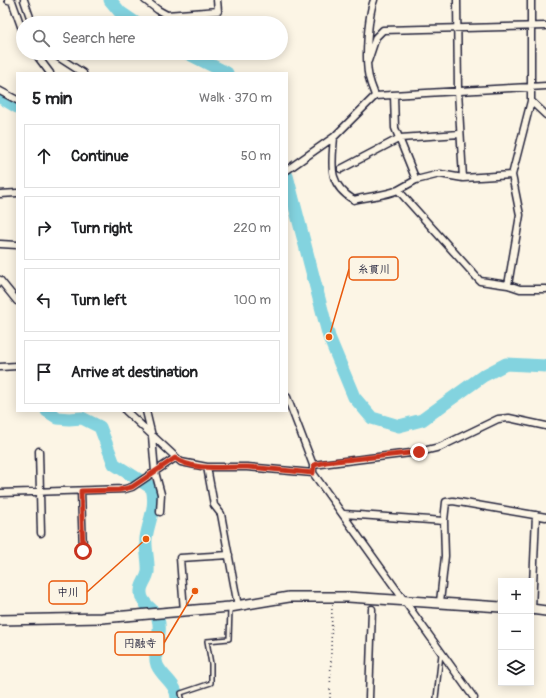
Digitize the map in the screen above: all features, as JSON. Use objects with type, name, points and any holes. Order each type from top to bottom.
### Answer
[{"type":"street","points":[[8,0],[12,1],[17,16]]},
{"type":"street","points":[[24,0],[30,16]]},
{"type":"street","points":[[145,0],[158,10],[173,15],[218,11],[217,0]]},
{"type":"street","points":[[374,0],[370,24],[368,61],[369,80],[375,96]]},
{"type":"street","points":[[457,0],[458,91],[463,178]]},
{"type":"street","points":[[508,285],[520,215],[512,175],[531,101],[531,0]]},
{"type":"street","points":[[368,61],[376,37],[383,30],[546,26]]},
{"type":"street","points":[[40,60],[49,72]]},
{"type":"street","points":[[63,60],[81,72]]},
{"type":"street","points":[[290,168],[334,137],[375,96],[546,86]]},
{"type":"street","points":[[0,91],[16,99]]},
{"type":"street","points":[[394,95],[395,128],[416,180]]},
{"type":"street","points":[[531,101],[546,115]]},
{"type":"street","points":[[341,169],[400,138],[460,134]]},
{"type":"street","points":[[334,137],[332,176],[339,188],[347,196],[354,200],[376,195],[387,195],[416,180],[440,174],[463,178],[512,175]]},
{"type":"street","points":[[398,190],[480,281],[520,288],[546,289]]},
{"type":"street","points":[[0,194],[16,193]]},
{"type":"street","points":[[0,244],[16,245]]},
{"type":"street","points":[[0,280],[16,300]]},
{"type":"street","points":[[0,367],[16,366]]},
{"type":"street","points":[[288,400],[314,465],[313,473],[344,514],[403,600],[474,698]]},
{"type":"street","points":[[127,412],[181,462],[207,467],[247,467],[313,473]]},
{"type":"street","points":[[146,412],[152,436],[155,472],[161,494],[160,512]]},
{"type":"street","points":[[314,465],[440,447],[498,419],[525,421],[546,426]]},
{"type":"street","points":[[39,450],[41,533]]},
{"type":"street","points":[[0,493],[126,489],[175,458]]},
{"type":"street","points":[[207,467],[214,505],[221,514],[229,555],[234,606]]},
{"type":"street","points":[[81,491],[83,551]]},
{"type":"street","points":[[440,602],[445,556],[444,521],[446,502],[453,501],[546,517]]},
{"type":"street","points":[[344,514],[444,521]]},
{"type":"street","points":[[533,578],[536,515]]},
{"type":"street","points":[[184,611],[180,558],[229,555]]},
{"type":"street","points":[[0,620],[102,618],[234,606],[290,597],[403,600],[498,607]]},
{"type":"street","points":[[369,698],[372,609]]},
{"type":"street","points":[[534,609],[546,611]]},
{"type":"lane","points":[[182,698],[182,693],[211,683],[211,664],[207,641],[229,639],[234,606]]},
{"type":"lane","points":[[436,698],[441,652]]},
{"type":"path","points":[[330,698],[332,597]]},
{"type":"waterway","points":[[110,0],[120,12],[126,16]]},
{"type":"waterway","points":[[201,60],[225,72]]},
{"type":"waterway","points":[[0,97],[16,106]]},
{"type":"waterway","points":[[288,180],[329,337],[354,397],[372,418],[399,426],[422,420],[483,376],[506,364],[546,366]]},
{"type":"waterway","points":[[49,412],[58,418],[82,418],[100,427],[114,464],[152,488],[154,501],[146,538],[148,572],[141,588],[141,596],[158,619],[159,630],[156,654],[157,665],[175,689],[177,698]]},
{"type":"place","name":"糸貫川","points":[[329,337]]},
{"type":"place","name":"中川","points":[[146,539]]},
{"type":"place","name":"円融寺","points":[[195,591]]},
{"type":"route","points":[[83,551],[81,491],[119,490],[132,487],[175,458],[181,462],[207,467],[247,467],[313,473],[314,465],[326,462],[419,452]]}]
